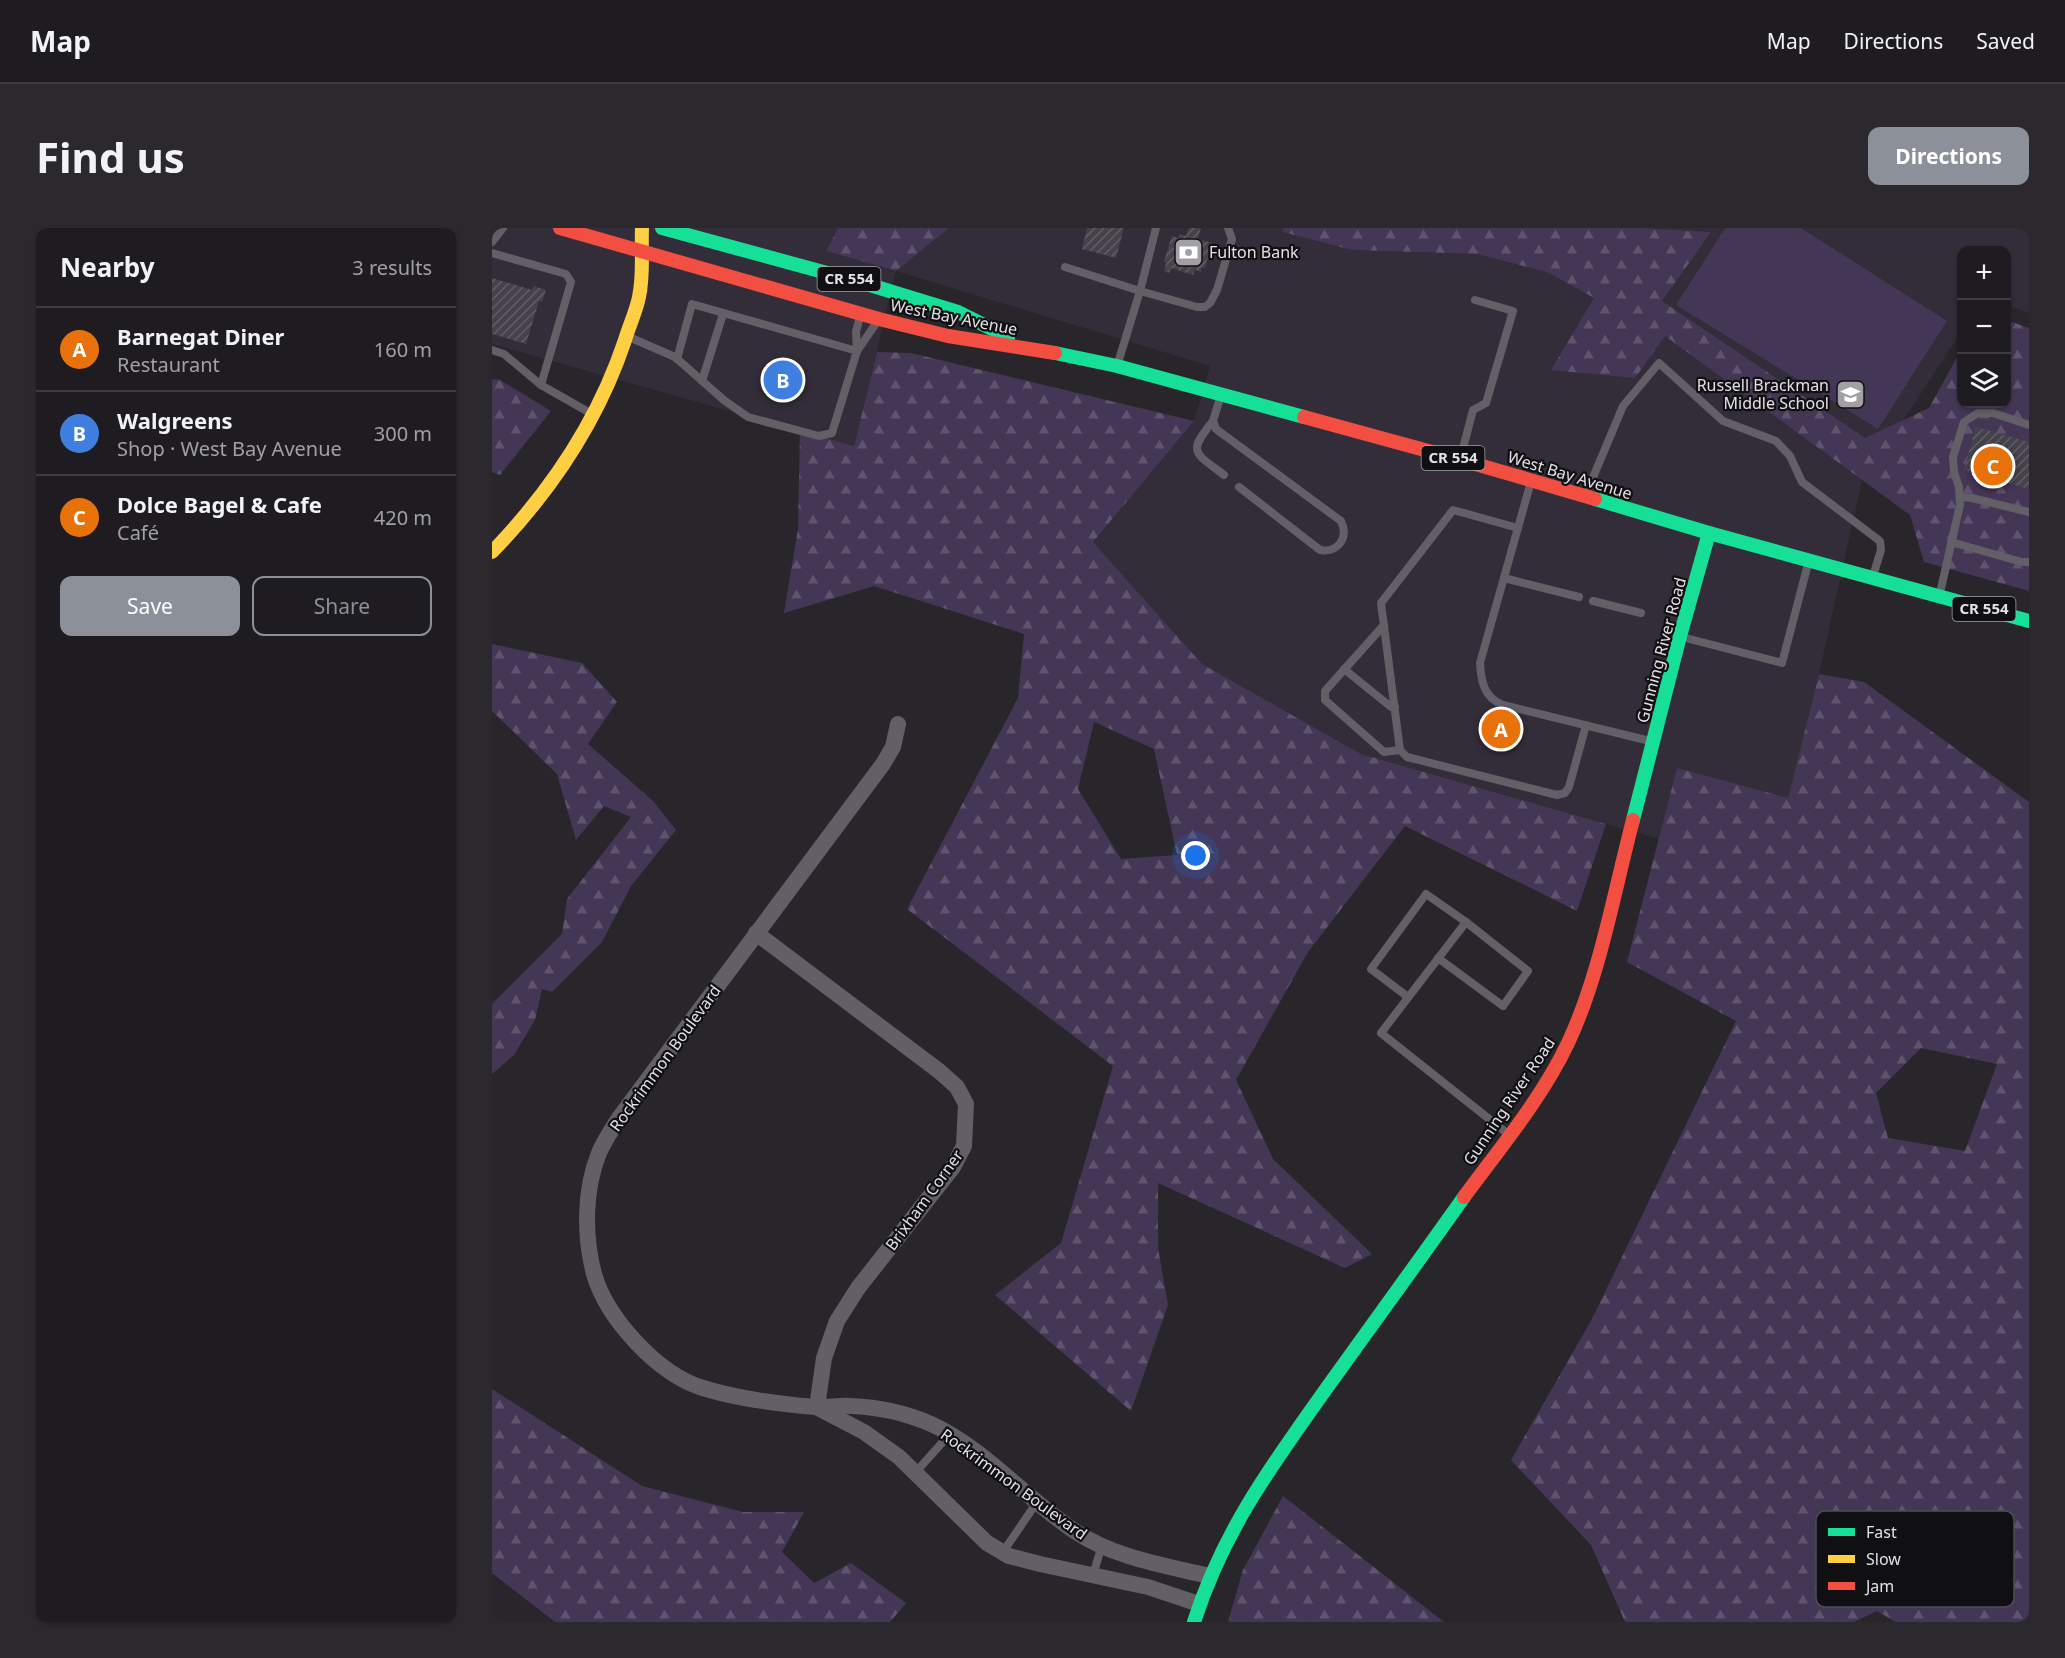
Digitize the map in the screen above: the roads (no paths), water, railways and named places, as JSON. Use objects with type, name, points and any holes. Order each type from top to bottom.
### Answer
[{"type":"main road","name":"West Bay Avenue","points":[[560,228],[860,315],[948,336],[1030,348],[1117,366],[1460,460],[1709,533],[2029,621]]},
{"type":"main road","points":[[639,296],[642,228]]},
{"type":"main road","name":"West Bay Avenue","points":[[670,229],[958,312],[1030,348]]},
{"type":"main road","points":[[492,552],[540,500],[579,443],[594,416],[639,296],[662,258],[670,229]]},
{"type":"main road","points":[[860,315],[886,302],[928,303]]},
{"type":"main road","name":"Gunning River Road","points":[[1194,1622],[1209,1576],[1235,1522],[1261,1480],[1562,1056],[1584,1007],[1709,533]]},
{"type":"street","name":"Rockrimmon Boulevard","points":[[897,724],[893,747],[883,764],[619,1118],[599,1153],[589,1187],[587,1225],[590,1258],[599,1290],[623,1328],[659,1365],[702,1388],[817,1407],[850,1406],[897,1412],[932,1424],[969,1447],[1076,1532],[1134,1558],[1209,1576]]},
{"type":"street","name":"Brixham Corner","points":[[756,933],[939,1071],[957,1087],[966,1104],[964,1146],[953,1167],[858,1288],[837,1321],[824,1358],[817,1407]]},
{"type":"street","name":"Rockrimmon Boulevard","points":[[817,1407],[864,1432],[899,1457],[987,1543],[1009,1556],[1148,1587],[1199,1604]]},
{"type":"lane","points":[[492,242],[503,228]]},
{"type":"lane","points":[[1117,366],[1140,291],[1155,228]]},
{"type":"lane","points":[[1065,267],[1140,291],[1197,307],[1205,307],[1217,290],[1232,240],[1228,228]]},
{"type":"lane","points":[[492,253],[566,274],[571,282],[541,385]]},
{"type":"lane","points":[[1460,460],[1473,410],[1486,403],[1513,311],[1475,300]]},
{"type":"lane","points":[[677,359],[692,304],[857,351]]},
{"type":"lane","points":[[702,381],[723,314]]},
{"type":"lane","points":[[857,351],[856,332],[860,315]]},
{"type":"lane","points":[[626,335],[677,359],[725,401],[748,417],[819,436],[832,434],[857,351],[879,319]]},
{"type":"lane","points":[[492,350],[504,354],[541,385],[594,416]]},
{"type":"lane","points":[[1585,497],[1623,406],[1659,363],[1723,422],[1776,441],[1790,456],[1802,482],[1880,541],[1881,550],[1872,578]]},
{"type":"lane","points":[[1221,394],[1213,422],[1198,440],[1196,447],[1199,456],[1224,475]]},
{"type":"lane","points":[[1939,597],[1960,505],[1953,457],[1964,422],[1978,413],[1993,412],[2029,425]]},
{"type":"lane","points":[[1213,422],[1222,434],[1341,521],[1345,529],[1344,537],[1336,548],[1328,551],[1320,550],[1239,487]]},
{"type":"lane","points":[[1532,481],[1480,663],[1485,690],[1494,702],[1503,705],[1654,742]]},
{"type":"lane","points":[[1959,492],[1972,498],[2029,512]]},
{"type":"lane","points":[[1518,528],[1454,510],[1381,603],[1401,750],[1407,757],[1557,795],[1565,793],[1569,787],[1586,725]]},
{"type":"lane","points":[[1951,542],[2029,562]]},
{"type":"lane","points":[[1680,636],[1782,663],[1809,561]]},
{"type":"lane","points":[[1504,579],[1579,597]]},
{"type":"lane","points":[[1593,601],[1641,613]]},
{"type":"lane","points":[[1384,625],[1325,691],[1325,700],[1384,752],[1401,750]]},
{"type":"lane","points":[[1344,669],[1390,707],[1395,707]]},
{"type":"lane","points":[[1408,997],[1371,969],[1426,894],[1528,971],[1503,1006],[1438,958]]},
{"type":"lane","points":[[1466,922],[1381,1033],[1472,1103],[1508,1134]]},
{"type":"lane","points":[[915,1473],[949,1435]]},
{"type":"lane","points":[[1003,1552],[1037,1502]]},
{"type":"lane","points":[[1093,1575],[1102,1545]]},
{"type":"place","name":"Fulton Bank","points":[[1188,252]]},
{"type":"place","name":"Walgreens","points":[[783,380]]},
{"type":"place","name":"Russell Brackman Middle School","points":[[1850,394]]},
{"type":"place","name":"Dolce Bagel & Cafe","points":[[1993,466]]},
{"type":"place","name":"Barnegat Diner","points":[[1501,729]]}]
